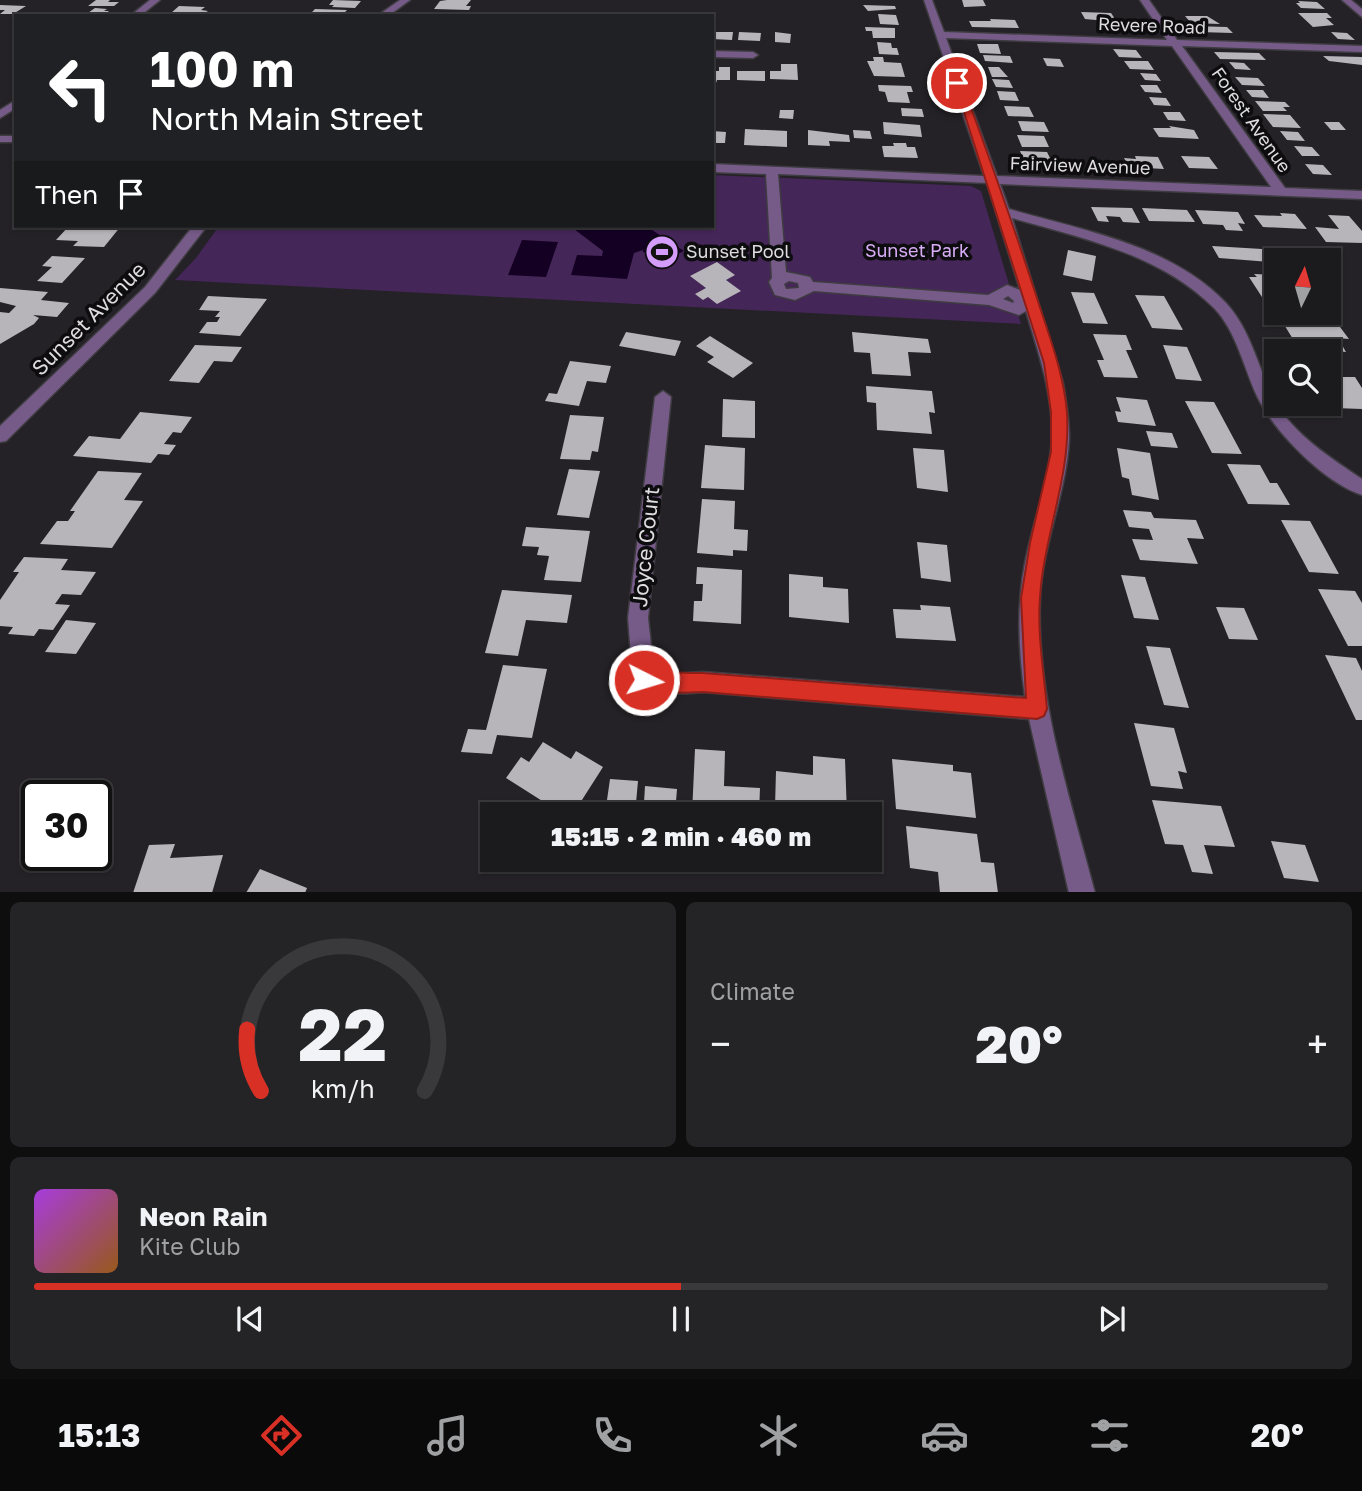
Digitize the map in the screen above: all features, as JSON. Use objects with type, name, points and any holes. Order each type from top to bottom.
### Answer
[{"type":"street","points":[[137,14],[156,0]]},
{"type":"street","points":[[384,14],[407,0]]},
{"type":"street","points":[[928,0],[1003,211],[1026,301],[1055,383],[1060,441],[1034,566],[1030,598],[1031,638],[1037,709],[1082,892]]},
{"type":"street","name":"Forest Avenue","points":[[1144,0],[1281,192]]},
{"type":"street","points":[[1346,0],[1362,15]]},
{"type":"street","name":"Revere Road","points":[[940,35],[1362,49]]},
{"type":"street","points":[[714,54],[753,55]]},
{"type":"street","name":"Fairview Avenue","points":[[714,168],[1362,195]]},
{"type":"street","points":[[772,171],[779,279],[797,276],[805,280],[808,286],[990,300],[1013,310],[1019,310],[1026,301]]},
{"type":"street","points":[[1003,211],[1141,256],[1174,270],[1198,286],[1229,317],[1240,335],[1272,407],[1286,426],[1306,448],[1362,488]]},
{"type":"street","name":"Sunset Avenue","points":[[0,436],[150,290],[198,228]]},
{"type":"street","name":"Joyce Court","points":[[663,397],[638,618],[644,680],[674,684],[703,682],[1037,709]]},
{"type":"green space","name":"Sunset Park","points":[[714,175],[971,186],[981,191],[1021,324],[175,280],[196,258],[218,228],[714,228]]},
{"type":"shaded area","name":"Sunset Pool","points":[[573,228],[649,228],[684,251],[660,262],[643,250],[634,253],[627,279],[571,275],[577,255],[602,256],[603,251]]},
{"type":"shaded area","points":[[522,240],[558,242],[546,277],[508,275]]},
{"type":"building","points":[[96,0],[119,2],[114,6],[88,6]]},
{"type":"building","points":[[333,0],[361,1],[355,8],[332,7],[334,5],[329,5]]},
{"type":"building","points":[[471,0],[466,6],[471,6],[469,10],[434,9],[440,1]]},
{"type":"building","points":[[962,0],[983,0],[986,6],[964,7]]},
{"type":"building","points":[[1298,1],[1317,2],[1325,9],[1301,8],[1296,3],[1300,3]]},
{"type":"building","points":[[0,5],[26,6],[13,14],[0,14],[5,10],[0,10]]},
{"type":"building","points":[[863,5],[895,6],[896,9],[868,11]]},
{"type":"building","points":[[179,6],[205,7],[201,10],[208,11],[203,14],[171,13]]},
{"type":"building","points":[[95,8],[109,11],[105,14],[86,14]]},
{"type":"building","points":[[315,9],[347,10],[344,13],[310,14]]},
{"type":"building","points":[[1081,12],[1111,13],[1117,22],[1085,19]]},
{"type":"building","points":[[1298,13],[1327,13],[1332,18],[1326,18],[1334,25],[1313,27]]},
{"type":"building","points":[[878,14],[896,15],[899,25],[880,24]]},
{"type":"building","points":[[1185,16],[1207,16],[1220,24],[1191,23]]},
{"type":"building","points":[[990,19],[1015,20],[1019,28],[972,27],[969,21],[991,21]]},
{"type":"building","points":[[1103,23],[1119,24],[1125,32],[1103,31],[1100,27],[1106,27]]},
{"type":"building","points":[[1193,26],[1227,27],[1233,33],[1198,32]]},
{"type":"building","points":[[865,27],[895,28],[895,38],[873,38],[872,31],[866,31]]},
{"type":"building","points":[[714,32],[733,32],[732,40],[714,39]]},
{"type":"building","points":[[739,32],[761,33],[760,41],[738,40]]},
{"type":"building","points":[[775,32],[791,34],[790,43],[775,42]]},
{"type":"building","points":[[1331,32],[1347,33],[1355,40],[1338,39]]},
{"type":"building","points":[[877,42],[891,43],[892,48],[897,48],[899,55],[879,54]]},
{"type":"building","points":[[977,44],[998,44],[1001,54],[980,53]]},
{"type":"building","points":[[1113,49],[1136,50],[1142,58],[1119,57]]},
{"type":"building","points":[[1214,52],[1259,53],[1266,60],[1220,59]]},
{"type":"building","points":[[983,55],[1010,56],[1013,63],[985,61]]},
{"type":"building","points":[[1323,56],[1362,57],[1362,65],[1329,61]]},
{"type":"building","points":[[873,57],[883,57],[884,62],[901,63],[905,77],[874,76],[867,61],[874,61]]},
{"type":"building","points":[[1043,58],[1060,59],[1064,67],[1047,66]]},
{"type":"building","points":[[1124,61],[1148,61],[1154,70],[1130,69]]},
{"type":"building","points":[[1229,62],[1244,63],[1251,70],[1235,69]]},
{"type":"building","points":[[781,64],[797,64],[798,80],[770,79],[770,71],[781,71]]},
{"type":"building","points":[[719,67],[730,67],[730,80],[717,80],[714,83],[714,71],[719,71]]},
{"type":"building","points":[[988,67],[999,67],[1008,77],[992,77]]},
{"type":"building","points":[[737,71],[765,71],[765,81],[737,80]]},
{"type":"building","points":[[1140,73],[1156,74],[1161,81],[1145,80]]},
{"type":"building","points":[[1235,77],[1258,78],[1265,86],[1242,85]]},
{"type":"building","points":[[992,79],[1009,80],[1013,88],[996,87]]},
{"type":"building","points":[[878,85],[911,86],[913,92],[907,92],[910,103],[888,102],[885,92],[879,91]]},
{"type":"building","points":[[1140,85],[1157,85],[1162,93],[1145,92]]},
{"type":"building","points":[[1246,90],[1263,90],[1269,98],[1252,97]]},
{"type":"building","points":[[997,91],[1015,92],[1019,101],[1000,100]]},
{"type":"building","points":[[1149,97],[1166,98],[1171,106],[1154,105]]},
{"type":"building","points":[[1255,101],[1285,102],[1290,107],[1283,107],[1287,111],[1263,111]]},
{"type":"building","points":[[1004,106],[1029,107],[1034,117],[1008,116]]},
{"type":"building","points":[[901,108],[922,109],[924,117],[902,116]]},
{"type":"building","points":[[780,110],[794,110],[793,119],[779,118]]},
{"type":"building","points":[[1163,112],[1180,112],[1186,121],[1168,120]]},
{"type":"building","points":[[1263,114],[1290,115],[1301,128],[1273,127]]},
{"type":"building","points":[[1018,121],[1044,122],[1049,132],[1022,131]]},
{"type":"building","points":[[883,122],[920,125],[922,137],[884,134]]},
{"type":"building","points":[[1324,122],[1339,122],[1346,130],[1331,130]]},
{"type":"building","points":[[1169,126],[1194,130],[1199,139],[1159,137],[1153,128],[1171,128]]},
{"type":"building","points":[[745,129],[787,131],[787,147],[744,145]]},
{"type":"building","points":[[808,130],[849,135],[850,142],[829,141],[830,146],[808,145]]},
{"type":"building","points":[[853,130],[870,131],[872,139],[854,138]]},
{"type":"building","points":[[714,131],[726,132],[725,143],[714,143]]},
{"type":"building","points":[[1280,131],[1298,132],[1305,141],[1287,140]]},
{"type":"building","points":[[1017,135],[1044,136],[1049,147],[1022,147]]},
{"type":"building","points":[[893,143],[906,143],[907,147],[915,147],[918,158],[884,157],[882,146],[894,146]]},
{"type":"building","points":[[1294,146],[1312,147],[1320,156],[1302,156]]},
{"type":"building","points":[[1020,151],[1047,152],[1053,164],[1025,163]]},
{"type":"building","points":[[1135,156],[1158,157],[1164,169],[1129,167],[1124,158],[1136,159]]},
{"type":"building","points":[[1181,156],[1209,157],[1218,169],[1189,168]]},
{"type":"building","points":[[1305,164],[1323,165],[1332,175],[1313,174]]},
{"type":"building","points":[[1091,207],[1132,208],[1140,223],[1123,222],[1120,217],[1106,216],[1109,222],[1098,221]]},
{"type":"building","points":[[1142,208],[1187,210],[1195,222],[1149,221]]},
{"type":"building","points":[[1195,210],[1238,212],[1245,224],[1238,223],[1243,231],[1226,230],[1223,225],[1203,224]]},
{"type":"building","points":[[1280,213],[1295,214],[1307,229],[1263,227],[1254,215],[1282,216]]},
{"type":"building","points":[[1328,215],[1349,216],[1362,231],[1362,243],[1326,242],[1315,227],[1339,229]]},
{"type":"building","points":[[67,228],[119,228],[104,247],[73,246],[78,241],[56,240]]},
{"type":"building","points":[[1212,246],[1262,249],[1264,252],[1264,262],[1219,258]]},
{"type":"building","points":[[1068,250],[1096,256],[1092,281],[1063,275]]},
{"type":"building","points":[[52,256],[85,258],[62,283],[37,281],[52,267],[42,266]]},
{"type":"building","points":[[717,262],[735,275],[726,280],[741,291],[717,304],[708,297],[703,300],[695,294],[706,288],[690,276]]},
{"type":"building","points":[[1254,274],[1264,274],[1264,300],[1249,277],[1257,277]]},
{"type":"building","points":[[0,288],[48,292],[41,300],[69,303],[57,317],[33,315],[39,318],[34,324],[0,344],[0,312],[9,313],[16,306],[0,302]]},
{"type":"building","points":[[1071,292],[1094,293],[1108,324],[1083,323]]},
{"type":"building","points":[[1135,295],[1164,296],[1183,330],[1152,328]]},
{"type":"building","points":[[208,296],[267,299],[240,336],[199,333],[207,322],[217,322],[220,317],[215,317],[220,311],[199,310]]},
{"type":"building","points":[[1285,326],[1340,327],[1349,339],[1338,338],[1293,339]]},
{"type":"building","points":[[626,332],[681,341],[675,356],[619,346]]},
{"type":"building","points":[[852,332],[928,339],[931,353],[908,352],[911,376],[872,374],[870,353],[854,352]]},
{"type":"building","points":[[1093,334],[1126,335],[1132,350],[1126,350],[1138,378],[1104,377],[1097,360],[1104,360]]},
{"type":"building","points":[[710,336],[753,363],[733,378],[707,362],[714,357],[696,346]]},
{"type":"building","points":[[195,345],[242,347],[232,362],[214,361],[199,383],[169,381]]},
{"type":"building","points":[[1163,345],[1187,347],[1202,381],[1176,379]]},
{"type":"building","points":[[570,361],[611,366],[606,383],[587,381],[579,406],[545,401],[549,393],[557,394]]},
{"type":"building","points":[[1341,374],[1343,377],[1355,377],[1362,388],[1362,409],[1341,408]]},
{"type":"building","points":[[866,386],[932,391],[935,413],[929,412],[932,434],[877,430],[876,403],[867,402]]},
{"type":"building","points":[[1116,397],[1147,400],[1156,426],[1118,422],[1115,411],[1121,412]]},
{"type":"building","points":[[723,399],[755,401],[755,438],[722,437]]},
{"type":"building","points":[[1185,401],[1214,402],[1242,454],[1212,453]]},
{"type":"building","points":[[140,412],[192,417],[181,433],[173,432],[164,444],[176,445],[169,455],[158,454],[151,463],[73,456],[89,436],[120,439]]},
{"type":"building","points":[[570,415],[604,417],[598,452],[592,451],[590,460],[560,459]]},
{"type":"building","points":[[1146,431],[1172,433],[1178,448],[1151,446]]},
{"type":"building","points":[[705,445],[745,448],[744,490],[701,488]]},
{"type":"building","points":[[913,448],[944,450],[948,492],[917,488]]},
{"type":"building","points":[[1117,448],[1150,453],[1159,500],[1132,495],[1129,479],[1122,477]]},
{"type":"building","points":[[1227,464],[1260,465],[1270,483],[1277,483],[1290,505],[1248,504]]},
{"type":"building","points":[[569,469],[600,471],[589,518],[557,515]]},
{"type":"building","points":[[98,471],[142,473],[124,500],[143,501],[112,548],[40,544],[57,521],[68,521],[75,511],[70,511]]},
{"type":"building","points":[[702,499],[735,501],[734,529],[748,530],[747,551],[733,550],[733,556],[697,553]]},
{"type":"building","points":[[1123,510],[1151,512],[1154,518],[1196,520],[1204,539],[1187,538],[1198,564],[1140,560],[1132,539],[1153,540],[1149,529],[1129,527]]},
{"type":"building","points":[[1281,520],[1310,521],[1339,574],[1309,572]]},
{"type":"building","points":[[526,527],[590,531],[581,582],[544,580],[549,556],[537,555],[539,547],[522,546]]},
{"type":"building","points":[[917,542],[947,545],[951,582],[921,578]]},
{"type":"building","points":[[24,557],[68,559],[61,570],[96,572],[81,595],[62,594],[55,604],[70,605],[53,630],[39,629],[34,636],[8,634],[13,627],[0,626],[0,600],[19,572],[13,572]]},
{"type":"building","points":[[697,567],[742,570],[741,624],[693,621],[694,601],[702,601],[703,584],[696,584]]},
{"type":"building","points":[[789,574],[823,577],[823,587],[848,589],[849,623],[789,617]]},
{"type":"building","points":[[1121,575],[1145,577],[1159,620],[1134,618]]},
{"type":"building","points":[[1318,589],[1355,591],[1362,603],[1362,646],[1348,646]]},
{"type":"building","points":[[502,590],[572,595],[567,623],[526,620],[518,656],[485,653]]},
{"type":"building","points":[[920,605],[950,607],[956,641],[896,638],[893,609],[921,610]]},
{"type":"building","points":[[1216,607],[1244,608],[1258,640],[1229,639]]},
{"type":"building","points":[[66,620],[96,623],[76,654],[45,652]]},
{"type":"building","points":[[1146,646],[1170,648],[1189,708],[1164,705]]},
{"type":"building","points":[[1325,655],[1356,658],[1362,671],[1362,720],[1356,720]]},
{"type":"building","points":[[503,665],[547,669],[532,738],[497,735],[492,754],[461,752],[468,729],[486,730]]},
{"type":"building","points":[[1134,723],[1174,728],[1187,773],[1178,771],[1183,789],[1151,786]]},
{"type":"building","points":[[543,742],[571,759],[576,751],[603,767],[581,802],[544,802],[506,778],[521,757],[529,762]]},
{"type":"building","points":[[695,749],[725,751],[724,786],[760,788],[759,802],[693,802]]},
{"type":"building","points":[[813,756],[845,759],[847,802],[775,802],[776,771],[813,775]]},
{"type":"building","points":[[892,759],[953,765],[953,771],[971,773],[976,818],[896,809]]},
{"type":"building","points":[[610,779],[638,781],[636,802],[607,802]]},
{"type":"building","points":[[645,786],[677,789],[676,802],[644,802]]},
{"type":"building","points":[[1152,800],[1221,806],[1235,847],[1204,845],[1213,874],[1192,872],[1183,845],[1165,844]]},
{"type":"building","points":[[906,826],[977,834],[981,862],[994,863],[998,892],[940,892],[938,872],[910,868]]},
{"type":"building","points":[[1271,841],[1305,845],[1319,882],[1284,878]]},
{"type":"building","points":[[175,844],[170,858],[223,855],[212,892],[133,892],[149,845]]},
{"type":"building","points":[[260,869],[307,888],[305,892],[247,892]]},
{"type":"place","name":"Sunset Pool","points":[[662,252]]},
{"type":"route","points":[[644,680],[674,684],[703,682],[1037,709],[1030,598],[1038,543],[1059,452],[1059,412],[1051,363],[1003,211],[957,83]]}]
